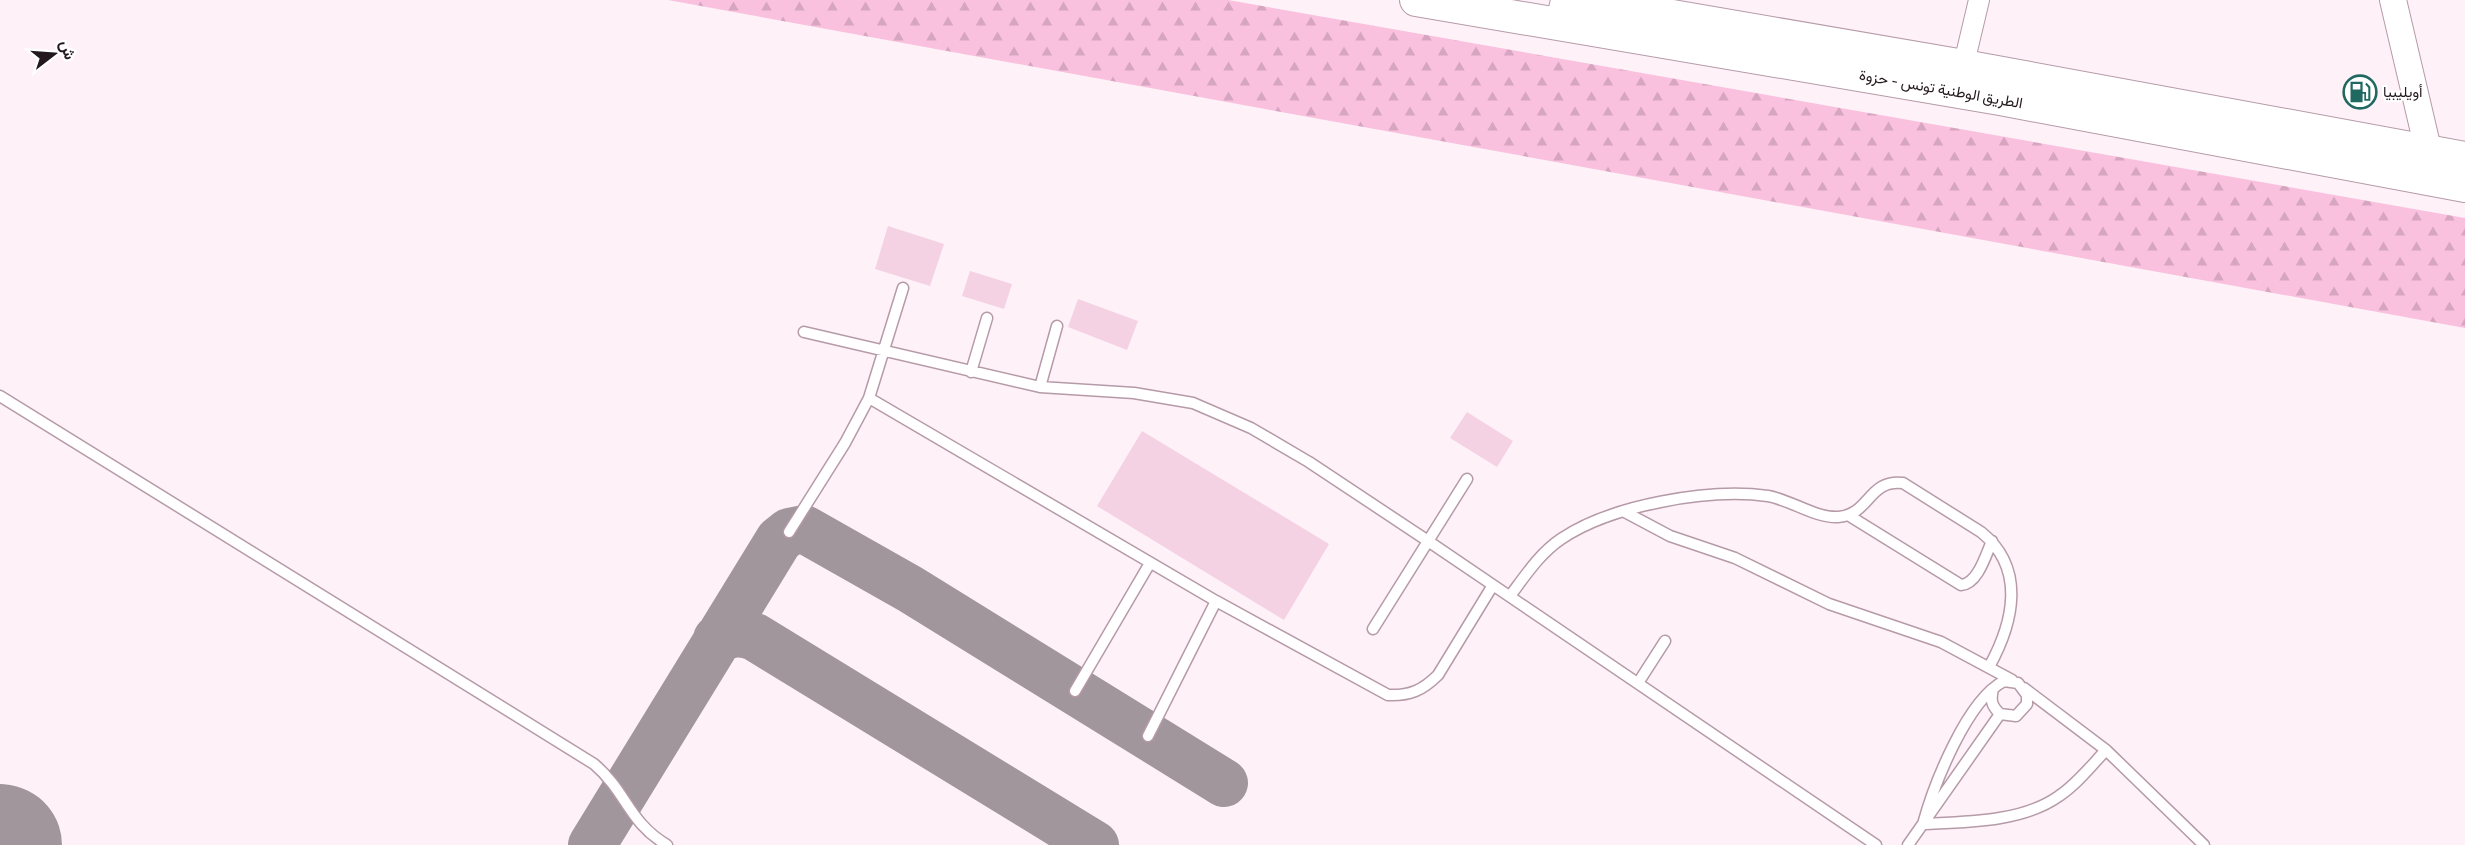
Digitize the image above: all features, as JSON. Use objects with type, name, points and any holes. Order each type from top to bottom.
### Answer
[{"type":"main road","name":"الطريق الوطنية تونس - حزوة","points":[[1416,0],[1558,11],[1961,79]]},
{"type":"main road","name":"الطريق الوطنية تونس - حزوة","points":[[1579,0],[1961,79],[2443,173],[2465,158]]},
{"type":"street","points":[[1961,79],[1979,0]]},
{"type":"street","points":[[2393,0],[2443,173]]},
{"type":"lane","points":[[789,532],[845,443],[869,398],[903,288]]},
{"type":"lane","points":[[971,372],[987,318]]},
{"type":"lane","points":[[1040,387],[1058,326]]},
{"type":"lane","points":[[804,332],[1040,387],[1164,397],[1192,402],[1221,413],[1280,444],[1428,541],[1876,845]]},
{"type":"lane","points":[[0,396],[594,764],[615,784],[644,830],[667,845]]},
{"type":"lane","points":[[869,398],[1216,601],[1375,690],[1388,695],[1402,695],[1428,685],[1438,675],[1493,585]]},
{"type":"lane","points":[[1373,629],[1467,479]]},
{"type":"lane","points":[[1510,596],[1539,559],[1559,540],[1582,526],[1623,511],[1717,494],[1744,493],[1772,497],[1824,514],[1848,515],[1859,510],[1882,485],[1892,482],[1902,483],[1992,541],[2008,566],[2011,595],[2007,625],[1989,667]]},
{"type":"lane","points":[[1623,511],[1670,536],[1735,558],[1829,604],[1916,632],[2012,680],[2106,750],[2204,845]]},
{"type":"lane","points":[[1848,515],[1961,585],[1966,585],[1974,578],[1992,541]]},
{"type":"lane","points":[[1075,691],[1150,563]]},
{"type":"lane","points":[[1148,736],[1216,601]]},
{"type":"lane","points":[[1638,683],[1665,641]]},
{"type":"lane","points":[[1923,824],[1930,799],[1949,752],[1967,723],[1993,689],[2004,681],[2012,680]]},
{"type":"lane","points":[[1993,689],[1991,699],[1993,708],[2000,714],[2016,716],[2027,704],[2024,688]]},
{"type":"lane","points":[[1908,845],[2000,714]]},
{"type":"lane","points":[[1923,824],[2005,815],[2045,804],[2071,787],[2106,750]]},
{"type":"green space","points":[[668,0],[1228,0],[2465,218],[2465,328]]},
{"type":"building","points":[[888,226],[944,244],[930,286],[875,269]]},
{"type":"building","points":[[970,271],[1012,284],[1004,309],[962,296]]},
{"type":"building","points":[[1078,299],[1138,321],[1127,350],[1068,327]]},
{"type":"building","points":[[1467,412],[1513,441],[1497,467],[1450,438]]},
{"type":"building","points":[[1142,431],[1329,544],[1284,620],[1097,506]]},
{"type":"taxiway","points":[[592,845],[779,540],[789,532],[804,529],[910,589],[1224,783]]},
{"type":"taxiway","points":[[717,639],[736,634],[755,637],[1095,845]]},
{"type":"place","name":"أويليبيا","points":[[2360,92]]}]
